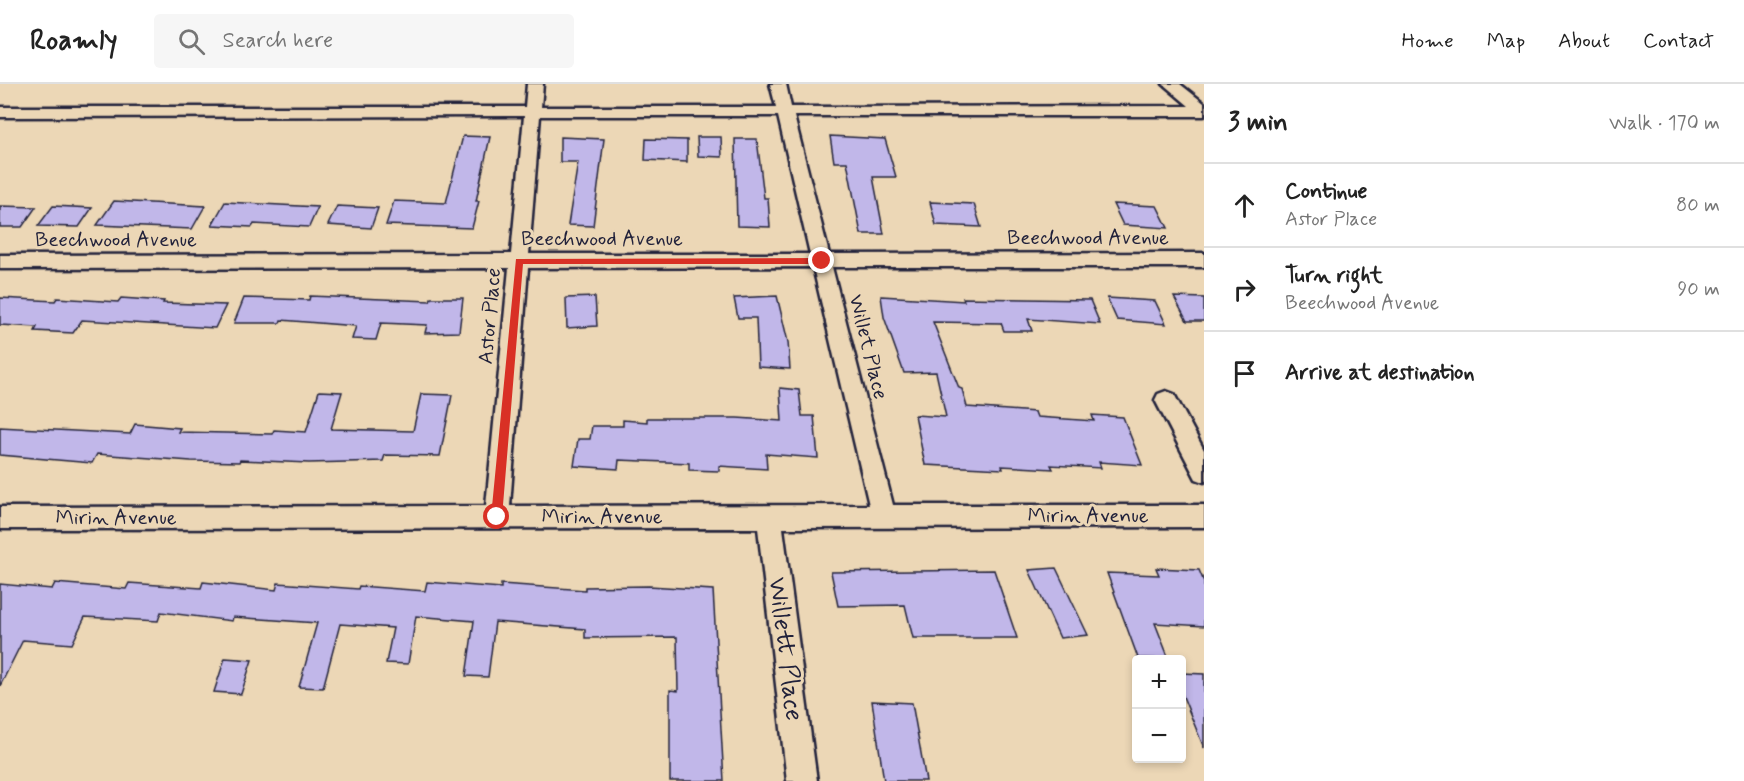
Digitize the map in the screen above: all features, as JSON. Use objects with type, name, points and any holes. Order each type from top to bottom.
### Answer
[{"type":"street","name":"Astor Place","points":[[497,517],[535,84]]},
{"type":"street","name":"Willet Place","points":[[778,84],[884,517]]},
{"type":"street","points":[[1171,84],[1204,111]]},
{"type":"street","points":[[0,112],[1204,111]]},
{"type":"street","name":"Beechwood Avenue","points":[[0,262],[1204,260]]},
{"type":"street","points":[[1166,400],[1204,472]]},
{"type":"street","name":"Mirin Avenue","points":[[0,518],[1204,516]]},
{"type":"street","name":"Willett Place","points":[[769,517],[802,781]]},
{"type":"building","points":[[463,136],[490,137],[472,228],[386,225],[394,201],[446,203]]},
{"type":"building","points":[[830,136],[885,139],[896,177],[873,177],[884,234],[861,234],[847,162],[834,162]]},
{"type":"building","points":[[560,137],[604,139],[593,226],[568,225],[578,162],[560,162]]},
{"type":"building","points":[[697,137],[721,137],[722,157],[698,156]]},
{"type":"building","points":[[646,139],[687,140],[687,162],[645,160]]},
{"type":"building","points":[[735,139],[757,139],[764,198],[768,198],[770,227],[737,226]]},
{"type":"building","points":[[114,201],[205,206],[192,229],[97,225]]},
{"type":"building","points":[[225,202],[318,207],[309,227],[254,224],[252,227],[212,225]]},
{"type":"building","points":[[930,202],[974,204],[981,227],[936,225]]},
{"type":"building","points":[[1113,204],[1157,206],[1168,228],[1123,225]]},
{"type":"building","points":[[0,206],[36,207],[22,227],[0,227]]},
{"type":"building","points":[[53,206],[92,208],[79,227],[38,226]]},
{"type":"building","points":[[337,206],[378,208],[371,228],[328,225]]},
{"type":"building","points":[[310,296],[430,301],[431,298],[463,298],[459,332],[425,333],[427,325],[381,323],[376,340],[352,339],[356,326],[281,320],[280,323],[234,323],[244,298],[309,300]]},
{"type":"building","points":[[777,296],[788,342],[790,369],[758,367],[756,318],[738,318],[734,298]]},
{"type":"building","points":[[881,296],[964,301],[963,298],[1090,300],[1100,324],[1028,319],[1032,331],[1004,331],[1001,323],[933,322],[959,388],[962,389],[967,407],[1035,412],[1037,417],[1094,421],[1092,415],[1123,417],[1142,465],[1099,462],[1101,468],[1051,465],[1053,469],[1002,466],[1003,469],[925,465],[915,415],[946,417],[936,372],[904,373],[884,317]]},
{"type":"building","points":[[595,297],[597,326],[567,328],[566,298]]},
{"type":"building","points":[[1174,297],[1204,298],[1204,321],[1187,321]]},
{"type":"building","points":[[0,298],[55,301],[57,298],[118,302],[121,298],[164,301],[163,303],[226,305],[215,328],[82,320],[73,333],[35,331],[37,327],[0,325]]},
{"type":"building","points":[[1107,298],[1155,301],[1166,324],[1117,320]]},
{"type":"building","points":[[780,388],[799,390],[802,416],[814,416],[818,458],[766,454],[767,469],[719,466],[719,471],[689,470],[689,463],[619,460],[618,469],[574,466],[578,439],[590,439],[592,426],[623,426],[623,420],[647,422],[647,418],[737,418],[782,421]]},
{"type":"building","points":[[319,391],[342,392],[331,429],[413,431],[421,394],[452,395],[440,456],[385,455],[383,461],[309,463],[240,460],[239,462],[191,461],[97,454],[92,463],[0,455],[0,427],[130,434],[135,424],[180,428],[178,432],[272,434],[274,430],[306,432]]},
{"type":"building","points":[[1056,568],[1088,635],[1060,638],[1029,570]]},
{"type":"building","points":[[1156,568],[1199,570],[1204,582],[1204,626],[1155,623],[1167,655],[1137,655],[1107,573],[1159,575]]},
{"type":"building","points":[[994,570],[1017,638],[913,638],[905,605],[838,606],[831,572]]},
{"type":"building","points":[[203,582],[276,590],[278,583],[425,591],[427,582],[501,588],[501,584],[585,590],[585,587],[649,586],[713,590],[724,781],[670,781],[670,690],[678,691],[677,637],[585,638],[585,629],[495,622],[488,677],[466,676],[474,621],[416,616],[408,664],[386,663],[393,628],[340,624],[323,688],[299,687],[317,623],[233,617],[232,621],[161,612],[158,621],[85,617],[72,644],[23,640],[0,686],[0,584],[52,589],[55,583],[126,589],[129,583],[201,588]]},
{"type":"building","points":[[225,658],[252,660],[241,694],[214,692]]},
{"type":"building","points":[[1186,673],[1204,674],[1204,748],[1186,704]]},
{"type":"building","points":[[872,701],[912,703],[926,781],[884,781]]},
{"type":"route","points":[[497,517],[519,261],[822,261]]}]
